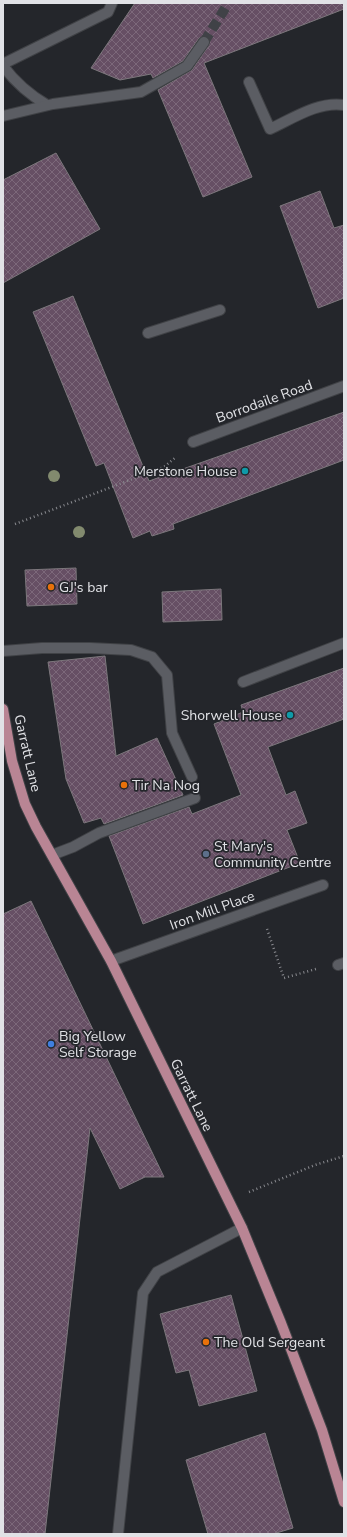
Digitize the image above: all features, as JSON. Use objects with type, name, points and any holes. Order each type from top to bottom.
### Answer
[{"type":"main road","name":"Garratt Lane","points":[[3,709],[12,761],[25,804],[36,827],[111,961],[242,1228],[281,1323],[322,1430],[344,1502]]},
{"type":"street","points":[[47,105],[35,98],[11,77],[3,65],[108,12],[112,3]]},
{"type":"street","points":[[3,116],[47,105],[141,92],[187,66],[204,42]]},
{"type":"street","points":[[249,82],[270,129],[319,106],[336,104],[344,105]]},
{"type":"street","points":[[148,333],[220,310]]},
{"type":"street","name":"Borrodaile Road","points":[[193,442],[344,386]]},
{"type":"street","points":[[243,682],[344,643]]},
{"type":"street","points":[[3,651],[42,648],[90,648],[131,650],[152,657],[167,674],[172,733],[192,777]]},
{"type":"street","points":[[52,855],[73,847],[99,833],[195,798]]},
{"type":"street","name":"Iron Mill Place","points":[[111,961],[323,885]]},
{"type":"street","points":[[118,1534],[143,1293],[157,1272],[242,1228]]},
{"type":"path","points":[[15,524],[164,467],[193,442]]},
{"type":"path","points":[[260,908],[284,978],[310,970],[341,964]]},
{"type":"path","points":[[228,1200],[315,1165],[344,1156]]},
{"type":"building","points":[[135,3],[344,3],[344,9],[204,63],[252,177],[203,197],[158,90],[192,70],[209,45],[210,40],[207,37],[204,36],[199,38],[183,61],[153,78],[151,74],[120,80],[91,68]]},
{"type":"building","points":[[56,153],[100,229],[3,283],[3,180]]},
{"type":"building","points":[[320,191],[334,228],[344,225],[344,298],[318,308],[280,206]]},
{"type":"building","points":[[73,296],[149,481],[344,412],[344,460],[173,524],[174,529],[152,536],[150,531],[133,538],[104,463],[96,466],[33,312]]},
{"type":"building","name":"GJ's bar","points":[[76,568],[77,604],[27,606],[25,570]]},
{"type":"building","points":[[221,589],[222,620],[163,622],[162,592]]},
{"type":"building","points":[[105,656],[116,756],[157,738],[183,795],[104,824],[101,818],[84,823],[66,779],[48,662]]},
{"type":"building","name":"St Mary's Community Centre","points":[[344,668],[344,719],[268,747],[286,795],[295,791],[307,823],[287,830],[300,863],[143,924],[109,836],[189,807],[192,814],[241,795],[214,724],[243,712],[241,705]]},
{"type":"building","points":[[31,901],[164,1177],[145,1177],[120,1189],[90,1128],[45,1534],[3,1534],[3,914]]},
{"type":"building","name":"The Old Sergeant","points":[[231,1295],[257,1391],[199,1406],[189,1370],[176,1373],[160,1314]]},
{"type":"building","points":[[265,1433],[293,1528],[273,1534],[208,1534],[186,1460]]},
{"type":"tunnel","points":[[204,42],[226,7]]},
{"type":"place","name":"Merstone House","points":[[245,471]]},
{"type":"place","name":"GJ's bar","points":[[51,587]]},
{"type":"place","name":"Shorwell House","points":[[290,715]]},
{"type":"place","name":"Tir Na Nog","points":[[124,785]]},
{"type":"place","name":"St Mary's Community Centre","points":[[206,854]]},
{"type":"place","name":"Big Yellow Self Storage","points":[[51,1044]]},
{"type":"place","name":"The Old Sergeant","points":[[206,1342]]}]
